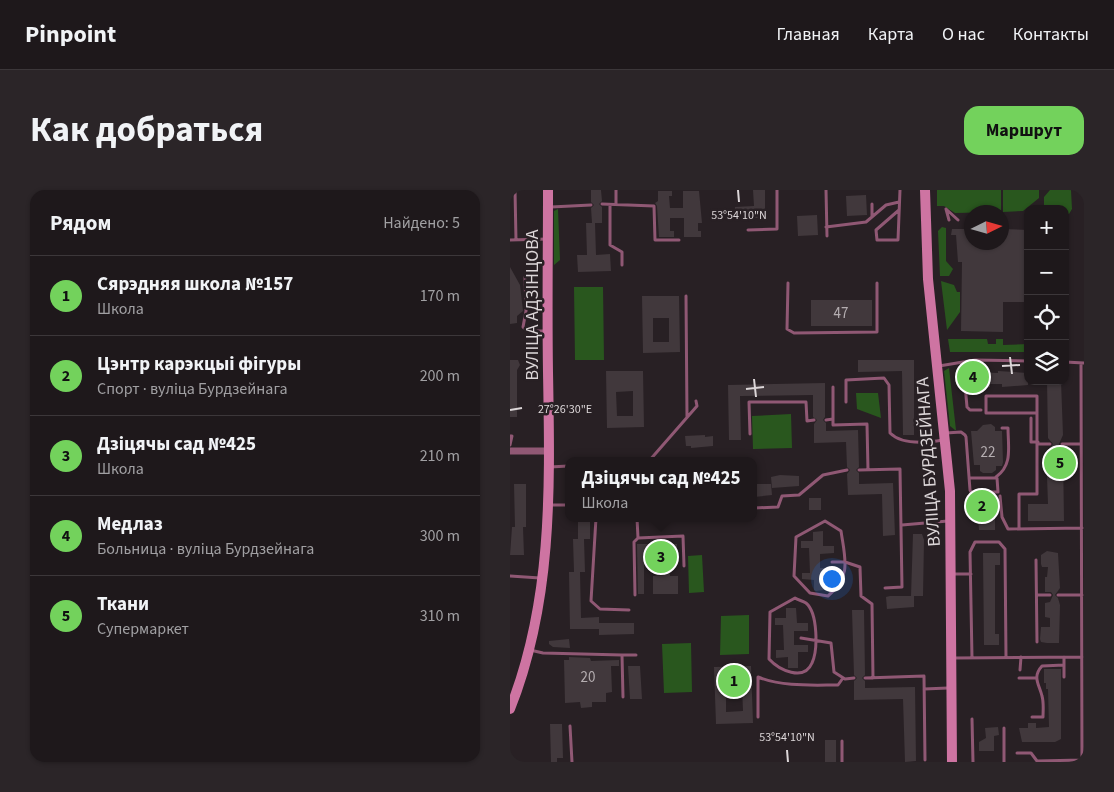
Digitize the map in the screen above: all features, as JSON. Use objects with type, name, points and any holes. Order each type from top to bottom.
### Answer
[{"type":"street","name":"ВУЛІЦА АДЗІНЦОВА","points":[[510,709],[529,650],[543,578],[549,506],[548,190]]},
{"type":"street","name":"ВУЛІЦА БУРДЗЕЙНАГА","points":[[924,190],[928,279],[946,436],[951,521],[952,762]]},
{"type":"street","points":[[510,451],[549,450]]},
{"type":"lane","points":[[515,190],[516,240]]},
{"type":"lane","points":[[616,190],[616,204]]},
{"type":"lane","points":[[748,230],[777,229],[777,190]]},
{"type":"lane","points":[[826,190],[827,236]]},
{"type":"lane","points":[[899,210],[876,230],[877,240],[898,240],[900,190]]},
{"type":"lane","points":[[826,227],[866,222],[886,205],[899,202]]},
{"type":"lane","points":[[602,204],[654,206],[654,240],[679,240]]},
{"type":"lane","points":[[610,204],[610,245],[622,252],[622,265]]},
{"type":"lane","points":[[872,204],[872,217]]},
{"type":"lane","points":[[548,207],[591,205]]},
{"type":"lane","points":[[949,220],[946,209],[958,220]]},
{"type":"lane","points":[[510,240],[548,239]]},
{"type":"lane","points":[[525,277],[526,311],[523,327],[528,331],[548,331]]},
{"type":"lane","points":[[788,283],[787,329],[794,333],[803,333],[877,332],[877,283]]},
{"type":"lane","points":[[686,296],[688,417]]},
{"type":"lane","points":[[937,366],[962,362],[1024,361]]},
{"type":"lane","points":[[962,362],[967,408],[970,410],[981,410]]},
{"type":"lane","points":[[1017,753],[1031,753],[1037,762],[1082,761],[1083,363],[1069,362]]},
{"type":"lane","points":[[846,402],[846,380],[884,378],[889,385],[890,433],[897,440],[920,442],[961,432],[965,434],[971,492],[998,492],[998,480],[995,477]]},
{"type":"lane","points":[[833,387],[833,425],[867,424],[868,470]]},
{"type":"lane","points":[[1018,529],[1019,494],[1037,494],[1038,396],[986,396],[986,413],[1037,413]]},
{"type":"lane","points":[[653,457],[697,406],[696,401]]},
{"type":"lane","points":[[750,434],[748,402],[806,402],[807,420],[814,420]]},
{"type":"lane","points":[[1031,418],[1032,442],[1050,444]]},
{"type":"lane","points":[[826,420],[833,419]]},
{"type":"lane","points":[[969,478],[995,477],[1008,464],[1008,428],[1002,428]]},
{"type":"lane","points":[[510,436],[512,436],[510,444]]},
{"type":"lane","points":[[1062,444],[1082,444]]},
{"type":"lane","points":[[549,467],[565,466]]},
{"type":"lane","points":[[859,470],[900,469],[902,587],[885,588]]},
{"type":"lane","points":[[757,508],[778,507],[782,496],[799,495],[823,475],[847,470]]},
{"type":"lane","points":[[1000,496],[1005,525],[1008,529],[1082,528]]},
{"type":"lane","points":[[549,506],[565,505]]},
{"type":"lane","points":[[825,521],[841,531],[845,562],[844,579],[828,596],[810,593],[794,576],[796,537],[825,521]]},
{"type":"lane","points":[[902,525],[951,521]]},
{"type":"lane","points":[[596,522],[591,601],[600,609],[629,610]]},
{"type":"lane","points":[[637,522],[638,538]]},
{"type":"lane","points":[[635,595],[634,542],[638,538],[683,536],[684,566]]},
{"type":"lane","points":[[972,658],[971,546],[975,542],[1002,543],[1005,549],[1006,658]]},
{"type":"lane","points":[[1036,560],[1036,642]]},
{"type":"lane","points":[[832,562],[845,562],[860,568],[861,596],[872,604],[873,678]]},
{"type":"lane","points":[[951,574],[971,574]]},
{"type":"lane","points":[[510,576],[528,575],[543,578]]},
{"type":"lane","points":[[1037,596],[1050,595]]},
{"type":"lane","points":[[1058,595],[1082,595]]},
{"type":"lane","points":[[795,598],[806,604],[814,615],[817,639],[812,664],[806,671],[792,674],[775,666],[769,659],[770,612],[795,598]]},
{"type":"lane","points":[[801,638],[817,639],[832,644],[834,672],[843,678],[854,678]]},
{"type":"lane","points":[[529,650],[543,653],[636,654]]},
{"type":"lane","points":[[622,655],[623,697]]},
{"type":"lane","points":[[951,658],[1082,656]]},
{"type":"lane","points":[[1020,670],[1021,657]]},
{"type":"lane","points":[[1064,657],[1064,678]]},
{"type":"lane","points":[[1032,717],[1043,717],[1043,698],[1036,678],[1037,671],[1042,666],[1064,665]]},
{"type":"lane","points":[[865,678],[924,676],[925,760]]},
{"type":"lane","points":[[758,717],[758,677],[769,682],[821,685],[838,685],[843,678]]},
{"type":"lane","points":[[1018,678],[1036,678]]},
{"type":"lane","points":[[924,689],[951,688]]},
{"type":"lane","points":[[972,719],[973,762]]},
{"type":"lane","points":[[570,726],[572,762]]},
{"type":"lane","points":[[1004,728],[1004,762]]},
{"type":"lane","points":[[842,741],[842,762]]},
{"type":"green space","points":[[937,190],[1001,190],[1001,205],[964,205],[964,213],[955,213],[944,206],[937,206]]},
{"type":"green space","points":[[1003,190],[1039,190],[1039,198],[1030,205],[1024,205],[1023,211],[1009,212],[1009,205],[1003,205]]},
{"type":"green space","points":[[1050,190],[1071,190],[1072,209],[1069,214],[1069,205],[1044,205],[1044,197]]},
{"type":"green space","points":[[558,209],[560,260],[554,265],[554,211]]},
{"type":"green space","points":[[942,227],[946,228],[946,261],[953,269],[949,276],[940,276],[938,231]]},
{"type":"green space","points":[[941,281],[954,285],[957,292],[960,292],[960,312],[947,330]]},
{"type":"green space","points":[[574,287],[603,287],[604,360],[575,360]]},
{"type":"green space","points":[[948,339],[987,339],[988,344],[996,344],[996,339],[1003,339],[1003,345],[1024,344],[1024,352],[950,352]]},
{"type":"green space","points":[[949,368],[956,430],[950,426],[944,371]]},
{"type":"green space","points":[[856,393],[878,393],[881,418],[857,409]]},
{"type":"green space","points":[[791,414],[792,448],[753,449],[752,416]]},
{"type":"green space","points":[[702,555],[704,592],[689,593],[688,556]]},
{"type":"green space","points":[[749,615],[749,654],[720,655],[721,616]]},
{"type":"green space","points":[[691,643],[692,692],[664,693],[662,644]]},
{"type":"building","points":[[591,190],[601,190],[602,201],[599,204],[602,207],[602,223],[595,223],[596,255],[610,254],[611,271],[578,272],[577,255],[587,255],[586,223],[592,223],[591,208],[594,205],[591,202]]},
{"type":"building","points":[[753,190],[765,190],[765,218],[735,218],[735,207],[754,206]]},
{"type":"building","points":[[658,191],[672,191],[672,196],[669,196],[670,208],[683,208],[683,191],[699,191],[702,223],[698,223],[698,231],[701,231],[701,237],[684,237],[684,218],[670,218],[670,231],[674,231],[674,237],[659,237],[657,206],[655,203],[658,201]]},
{"type":"building","points":[[866,195],[867,215],[847,216],[846,196]]},
{"type":"building","points":[[817,215],[818,235],[798,236],[797,216]]},
{"type":"building","points":[[952,229],[964,229],[964,250],[1009,250],[1009,229],[1024,230],[1024,302],[1003,302],[1003,332],[961,331],[962,262],[958,262],[956,235],[951,235]]},
{"type":"building","points":[[510,267],[520,285],[523,311],[517,316],[517,323],[510,324]]},
{"type":"building","points":[[642,296],[679,296],[680,352],[643,353]],"holes":[[[653,318],[669,318],[669,342],[653,342]]]},
{"type":"building","points":[[811,300],[872,300],[872,326],[811,326]]},
{"type":"building","points":[[510,360],[518,360],[520,365],[517,370],[517,417],[510,417]]},
{"type":"building","points":[[858,360],[914,360],[914,435],[903,435],[902,371],[858,372]]},
{"type":"building","points":[[606,371],[643,371],[644,427],[607,428]],"holes":[[[633,391],[633,416],[617,416],[616,392]]]},
{"type":"building","points":[[998,371],[1024,373],[1024,385],[1028,385],[1002,387],[1002,384],[990,384],[990,387],[973,387],[972,372],[998,373]]},
{"type":"building","points":[[825,383],[825,417],[823,420],[826,423],[826,431],[858,430],[859,467],[856,470],[859,473],[859,484],[893,483],[895,535],[883,536],[882,494],[848,495],[847,474],[850,470],[847,467],[846,442],[814,443],[814,424],[817,420],[813,417],[813,395],[740,396],[741,440],[729,440],[728,385]]},
{"type":"building","points":[[1047,385],[1061,385],[1063,435],[1059,444],[1063,454],[1064,521],[1028,521],[1028,504],[1048,504],[1047,476],[1050,476],[1048,450],[1053,444],[1048,438]]},
{"type":"building","points":[[991,424],[995,427],[995,431],[1002,431],[1003,462],[1002,466],[996,466],[996,470],[992,473],[983,473],[980,471],[980,465],[974,465],[971,431],[977,431],[983,425]]},
{"type":"building","points":[[705,435],[705,437],[713,436],[713,446],[691,448],[691,446],[686,446],[685,436]]},
{"type":"building","points":[[780,475],[799,476],[799,486],[772,488],[771,477]]},
{"type":"building","points":[[514,484],[526,484],[526,527],[523,527],[524,555],[510,555],[512,527],[515,527]]},
{"type":"building","points":[[757,484],[771,484],[772,495],[757,497]]},
{"type":"building","points":[[809,498],[821,498],[821,510],[809,510]]},
{"type":"building","points":[[990,502],[990,515],[995,515],[995,530],[979,530],[978,517],[975,517],[974,503]]},
{"type":"building","points":[[578,522],[590,522],[590,539],[584,539],[585,572],[580,572],[581,618],[599,617],[599,623],[634,623],[634,634],[599,635],[599,629],[570,629],[569,572],[574,572],[573,539],[578,539]]},
{"type":"building","points":[[823,531],[823,546],[834,546],[834,553],[820,554],[820,568],[834,568],[834,575],[824,575],[824,590],[816,591],[814,590],[814,580],[802,579],[802,573],[810,573],[809,548],[801,548],[801,541],[813,541],[813,532]]},
{"type":"building","points":[[913,534],[922,534],[924,540],[923,596],[911,596]]},
{"type":"building","points":[[637,544],[677,544],[677,560],[669,560],[670,576],[678,576],[678,594],[653,594],[653,576],[664,575],[664,560],[644,561],[644,594],[638,594]]},
{"type":"building","points":[[1047,551],[1058,553],[1060,588],[1055,595],[1060,605],[1059,643],[1041,642],[1040,639],[1041,627],[1050,627],[1050,618],[1045,617],[1045,603],[1050,602],[1053,595],[1051,592],[1045,592],[1045,577],[1047,577],[1048,567],[1042,567],[1041,564],[1041,555]]},
{"type":"building","points":[[983,553],[1000,553],[1000,565],[995,565],[995,634],[999,634],[999,645],[984,645]]},
{"type":"building","points":[[914,596],[914,607],[887,609],[886,597]]},
{"type":"building","points":[[786,608],[796,608],[797,623],[808,623],[808,631],[794,631],[794,645],[808,645],[808,652],[798,652],[798,668],[788,668],[788,657],[776,658],[776,650],[784,650],[783,625],[775,625],[775,618],[786,618]]},
{"type":"building","points":[[852,610],[864,610],[865,675],[862,678],[865,681],[865,688],[915,687],[916,761],[905,762],[903,699],[854,700],[854,681],[857,678],[854,675]]},
{"type":"building","points":[[569,639],[570,648],[553,647],[549,644],[549,641]]},
{"type":"building","points":[[569,657],[590,658],[591,661],[619,660],[619,666],[611,666],[612,692],[606,693],[606,702],[592,702],[592,707],[581,708],[580,702],[565,703],[564,660],[569,660]]},
{"type":"building","points":[[628,666],[640,666],[642,699],[630,699]]},
{"type":"building","points":[[751,666],[753,723],[716,724],[714,667]],"holes":[[[742,687],[743,711],[726,712],[726,688]]]},
{"type":"building","points":[[1044,669],[1061,669],[1061,739],[1055,742],[1022,742],[1019,728],[1028,728],[1028,723],[1036,723],[1036,728],[1049,727],[1048,689],[1046,689],[1046,683],[1044,683]]},
{"type":"building","points":[[550,724],[562,724],[563,758],[557,758],[557,762],[551,762]]},
{"type":"building","points":[[998,727],[999,735],[994,736],[994,751],[979,751],[979,742],[986,738],[985,728]]},
{"type":"building","points":[[825,740],[836,740],[836,762],[825,762]]},
{"type":"place","name":"Медлаз","points":[[973,377]]},
{"type":"place","name":"Ткани","points":[[1060,463]]},
{"type":"place","name":"Цэнтр карэкцыі фігуры","points":[[982,506]]},
{"type":"place","name":"Дзіцячы сад №425","points":[[661,557]]},
{"type":"place","name":"Сярэдняя школа №157","points":[[734,681]]}]
